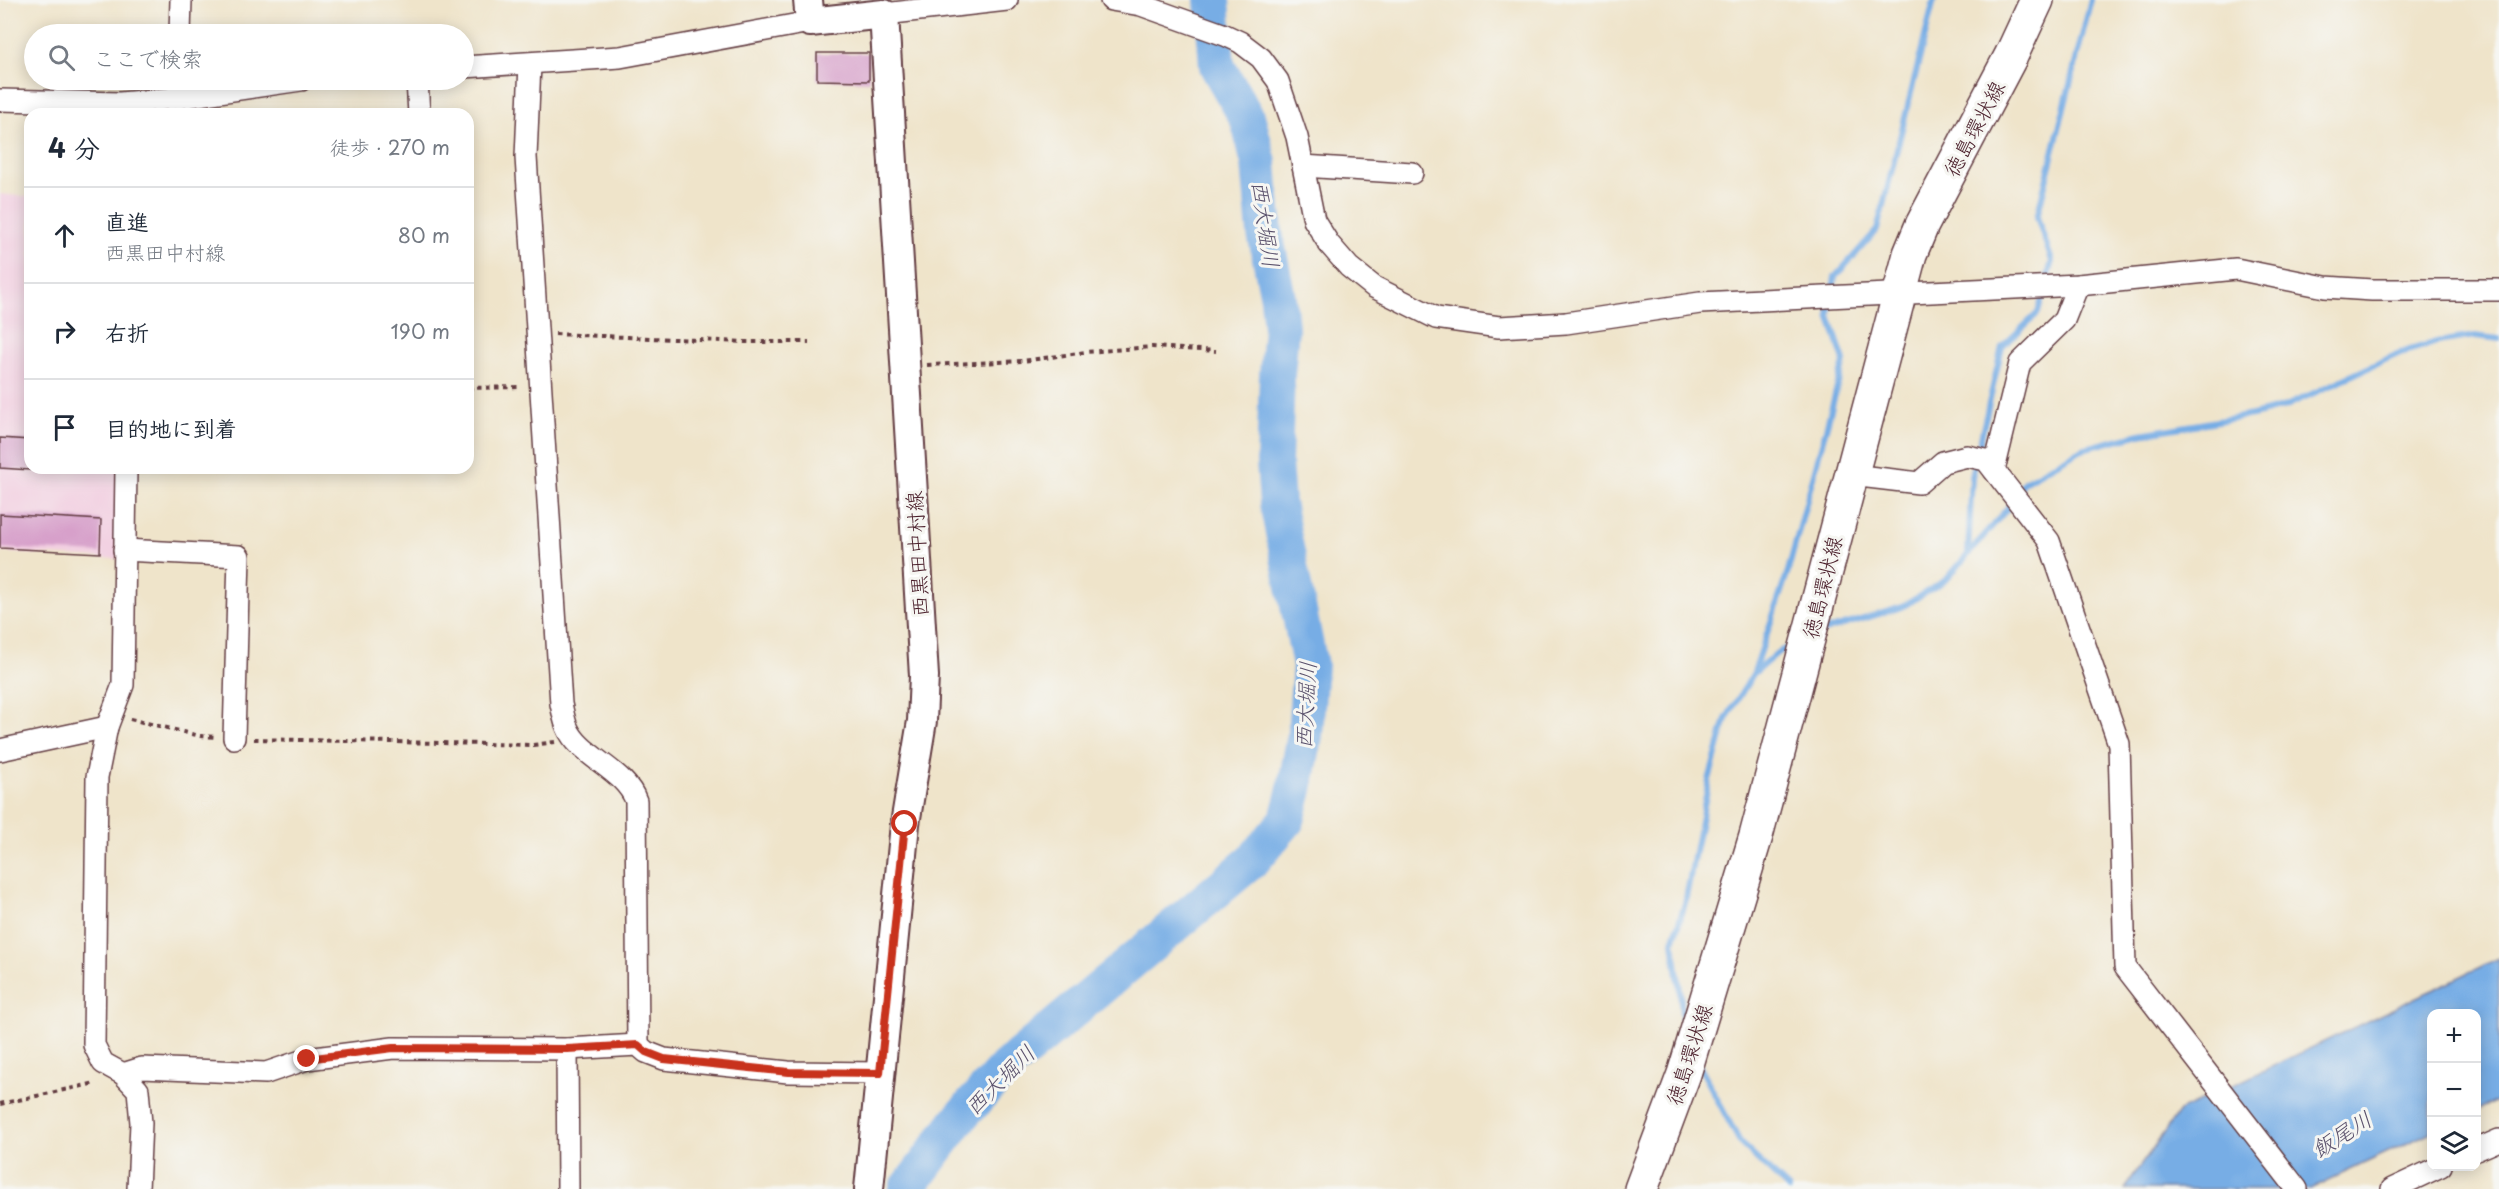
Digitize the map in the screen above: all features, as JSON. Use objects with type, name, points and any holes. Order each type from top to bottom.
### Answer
[{"type":"main road","name":"徳島環状線","points":[[1641,1189],[1683,1074],[1756,836],[1910,254],[1922,225],[2011,56],[2037,0]]},
{"type":"main road","points":[[809,11],[885,14]]},
{"type":"main road","name":"西黒田中村線","points":[[869,1189],[905,824],[922,721],[924,676],[885,14]]},
{"type":"street","points":[[180,24],[181,0]]},
{"type":"street","points":[[885,14],[1007,0]]},
{"type":"street","points":[[1111,0],[1141,4],[1225,35],[1240,42],[1261,58],[1278,81],[1297,137],[1314,220],[1329,244],[1349,267],[1374,287],[1436,318],[1499,327],[1521,326],[1566,323],[1700,303],[2078,285],[2236,269],[2325,287],[2372,290],[2499,290]]},
{"type":"street","points":[[474,67],[620,57],[809,11]]},
{"type":"street","points":[[530,64],[526,157],[561,704],[567,728],[575,738],[632,789],[636,801],[638,1045]]},
{"type":"street","points":[[0,100],[130,108],[176,90]]},
{"type":"street","points":[[418,90],[419,108]]},
{"type":"street","points":[[1303,166],[1412,172]]},
{"type":"street","points":[[1986,465],[2020,363],[2064,320],[2078,285]]},
{"type":"street","points":[[1851,475],[1918,483],[1943,462],[1986,465],[2049,541],[2119,744],[2125,967],[2297,1189]]},
{"type":"street","points":[[126,474],[123,685],[109,721],[97,777],[94,1045],[103,1064],[123,1074],[138,1090],[141,1123],[138,1189]]},
{"type":"street","points":[[124,550],[239,556],[234,738]]},
{"type":"street","points":[[0,750],[109,721]]},
{"type":"street","points":[[123,1074],[142,1068],[266,1073],[307,1059],[393,1048],[567,1049],[638,1045],[646,1052],[664,1059],[789,1072],[880,1073]]},
{"type":"street","points":[[567,1049],[568,1189]]},
{"type":"street","points":[[2481,1148],[2499,1140]]},
{"type":"street","points":[[2392,1189],[2431,1171]]},
{"type":"path","points":[[537,333],[745,342],[809,342]]},
{"type":"path","points":[[905,365],[1023,361],[1086,351],[1152,347],[1216,351]]},
{"type":"path","points":[[474,388],[539,387]]},
{"type":"path","points":[[109,721],[200,736],[234,738],[533,745],[575,738]]},
{"type":"path","points":[[0,1104],[84,1087],[123,1074]]},
{"type":"shaded area","points":[[0,194],[24,196],[24,474],[119,474],[117,559],[0,552]]},
{"type":"water","name":"飯尾川","points":[[2499,958],[2499,1100],[2481,1108],[2481,1009],[2427,1009],[2427,1134],[2310,1189],[2124,1189],[2179,1111]]},
{"type":"building","points":[[817,53],[869,53],[869,81],[817,80]]},
{"type":"building","points":[[0,438],[24,440],[24,470],[0,468]]},
{"type":"building","points":[[0,514],[101,520],[100,553],[0,548]]},
{"type":"waterway","name":"西大堀川","points":[[907,1189],[958,1120],[1006,1067],[1253,860],[1287,820],[1295,789],[1305,735],[1310,665],[1277,503],[1274,462],[1281,328],[1278,298],[1265,233],[1259,163],[1248,120],[1217,66],[1212,0]]},
{"type":"waterway","points":[[1754,672],[1788,571],[1844,361],[1829,315],[1835,277],[1877,230],[1934,0]]},
{"type":"waterway","points":[[1968,552],[1972,477],[2002,347],[2038,313],[2052,261],[2037,217],[2091,0]]},
{"type":"waterway","points":[[1821,632],[1902,607],[1947,579],[2006,510],[2024,482],[2082,449],[2140,434],[2253,415],[2286,406],[2400,353],[2437,342],[2475,336],[2499,339]]},
{"type":"waterway","points":[[1683,1029],[1673,942],[1685,903],[1709,780],[1726,719],[1753,674],[1777,653],[1795,644]]},
{"type":"waterway","points":[[1699,1065],[1741,1144],[1789,1189]]},
{"type":"route","points":[[307,1059],[393,1048],[567,1049],[638,1045],[646,1052],[664,1059],[789,1072],[880,1073],[905,824]]}]
